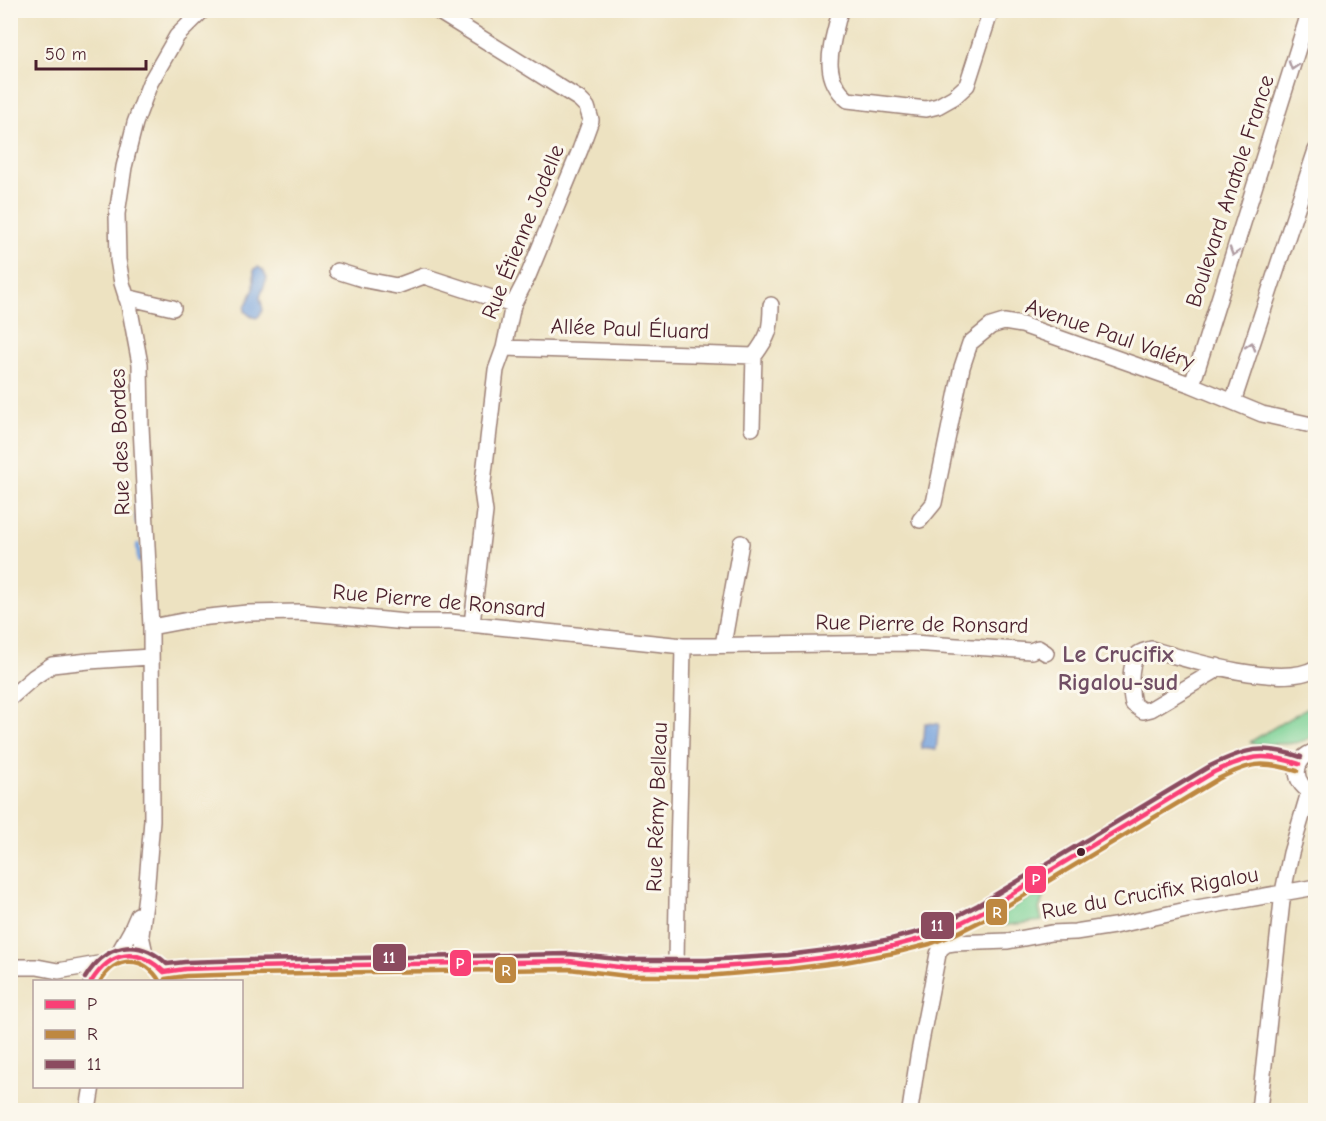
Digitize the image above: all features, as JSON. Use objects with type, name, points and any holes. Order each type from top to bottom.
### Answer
[{"type":"street","name":"Rue des Bordes","points":[[146,957],[141,935],[152,820],[151,627],[140,364],[118,260],[117,214],[124,167],[135,123],[150,83],[174,41],[203,10]]},
{"type":"street","name":"Rue Étienne Jodelle","points":[[436,10],[579,99],[587,107],[591,120],[532,266],[513,305],[504,348],[496,370],[482,491],[485,512],[472,624]]},
{"type":"street","points":[[840,10],[830,74],[840,93],[848,100],[926,109],[938,106],[954,97],[967,85],[991,10]]},
{"type":"street","name":"Boulevard Anatole France","points":[[1192,385],[1310,10]]},
{"type":"street","points":[[1233,402],[1316,150]]},
{"type":"street","points":[[337,271],[397,286],[424,276],[513,305]]},
{"type":"street","points":[[126,297],[173,308]]},
{"type":"street","points":[[752,428],[754,356],[765,342],[771,327],[771,305]]},
{"type":"street","name":"Avenue Paul Valéry","points":[[920,520],[934,503],[962,367],[970,343],[991,326],[1004,322],[1022,325],[1192,385],[1262,414],[1316,426]]},
{"type":"street","name":"Allée Paul Éluard","points":[[504,348],[754,356]]},
{"type":"street","points":[[723,645],[741,543]]},
{"type":"street","name":"Rue Pierre de Ronsard","points":[[151,627],[199,618],[247,613],[300,612],[406,622],[450,622],[683,646],[912,643],[1031,651],[1038,648],[1046,653]]},
{"type":"street","name":"Rue Rémy Belleau","points":[[676,969],[683,646]]},
{"type":"street","points":[[1217,666],[1213,672],[1151,709],[1143,711],[1133,704],[1131,695],[1133,663],[1142,651],[1151,649],[1204,664],[1217,666],[1254,674],[1276,676],[1299,674],[1316,668]]},
{"type":"street","points":[[10,698],[52,665],[150,657]]},
{"type":"street","points":[[1259,1110],[1282,892],[1291,853],[1312,793],[1300,783],[1297,770],[1302,758],[1316,751]]},
{"type":"street","points":[[10,967],[58,971],[132,954],[146,957],[158,965],[166,976],[185,969],[569,961],[627,968],[676,969],[788,962],[844,955],[928,937],[948,929],[982,912],[1215,772],[1239,760],[1262,755],[1278,756],[1299,764]]},
{"type":"street","name":"Rue du Crucifix Rigalou","points":[[910,1110],[938,954],[947,944],[964,941],[1008,941],[1051,933],[1114,926],[1316,887]]},
{"type":"street","name":"Rue des Bordes","points":[[91,980],[95,972],[110,959],[132,931],[146,895]]},
{"type":"street","points":[[193,980],[224,968]]},
{"type":"street","points":[[58,971],[69,980]]},
{"type":"green space","points":[[1315,703],[1315,735],[1293,743],[1255,745],[1250,742]]},
{"type":"green space","points":[[1047,887],[1039,909],[1042,921],[1001,926],[1002,919],[998,916]]},
{"type":"water","points":[[258,267],[263,270],[267,278],[260,297],[263,310],[256,318],[245,311],[245,307],[254,289],[254,269]]},
{"type":"water","points":[[925,723],[939,724],[936,750],[921,748]]},
{"type":"waterway","points":[[137,500],[137,523]]},
{"type":"waterway","points":[[138,545],[139,561]]},
{"type":"transit line","name":"11","points":[[85,978],[102,958],[122,948],[133,947],[156,955],[167,964],[248,960],[569,954],[627,960],[706,960],[787,955],[843,948],[891,939],[926,930],[945,922],[978,905],[1210,766],[1234,755],[1265,749],[1301,757]]},
{"type":"transit line","name":"P","points":[[164,972],[248,967],[569,961],[627,968],[706,968],[844,955],[893,946],[948,929],[982,912],[1214,772],[1247,759],[1265,757],[1299,764]]},
{"type":"transit line","name":"R","points":[[165,979],[248,974],[569,969],[627,976],[706,976],[789,969],[894,953],[930,944],[985,919],[1229,774],[1265,764],[1297,771]]},
{"type":"transit line","name":"P","points":[[92,980],[107,963],[125,956],[144,959],[164,972]]},
{"type":"transit line","name":"R","points":[[101,980],[114,967],[130,962],[146,967],[159,980]]},
{"type":"district","name":"Le Crucifix Rigalou-sud","points":[[1118,668]]}]
